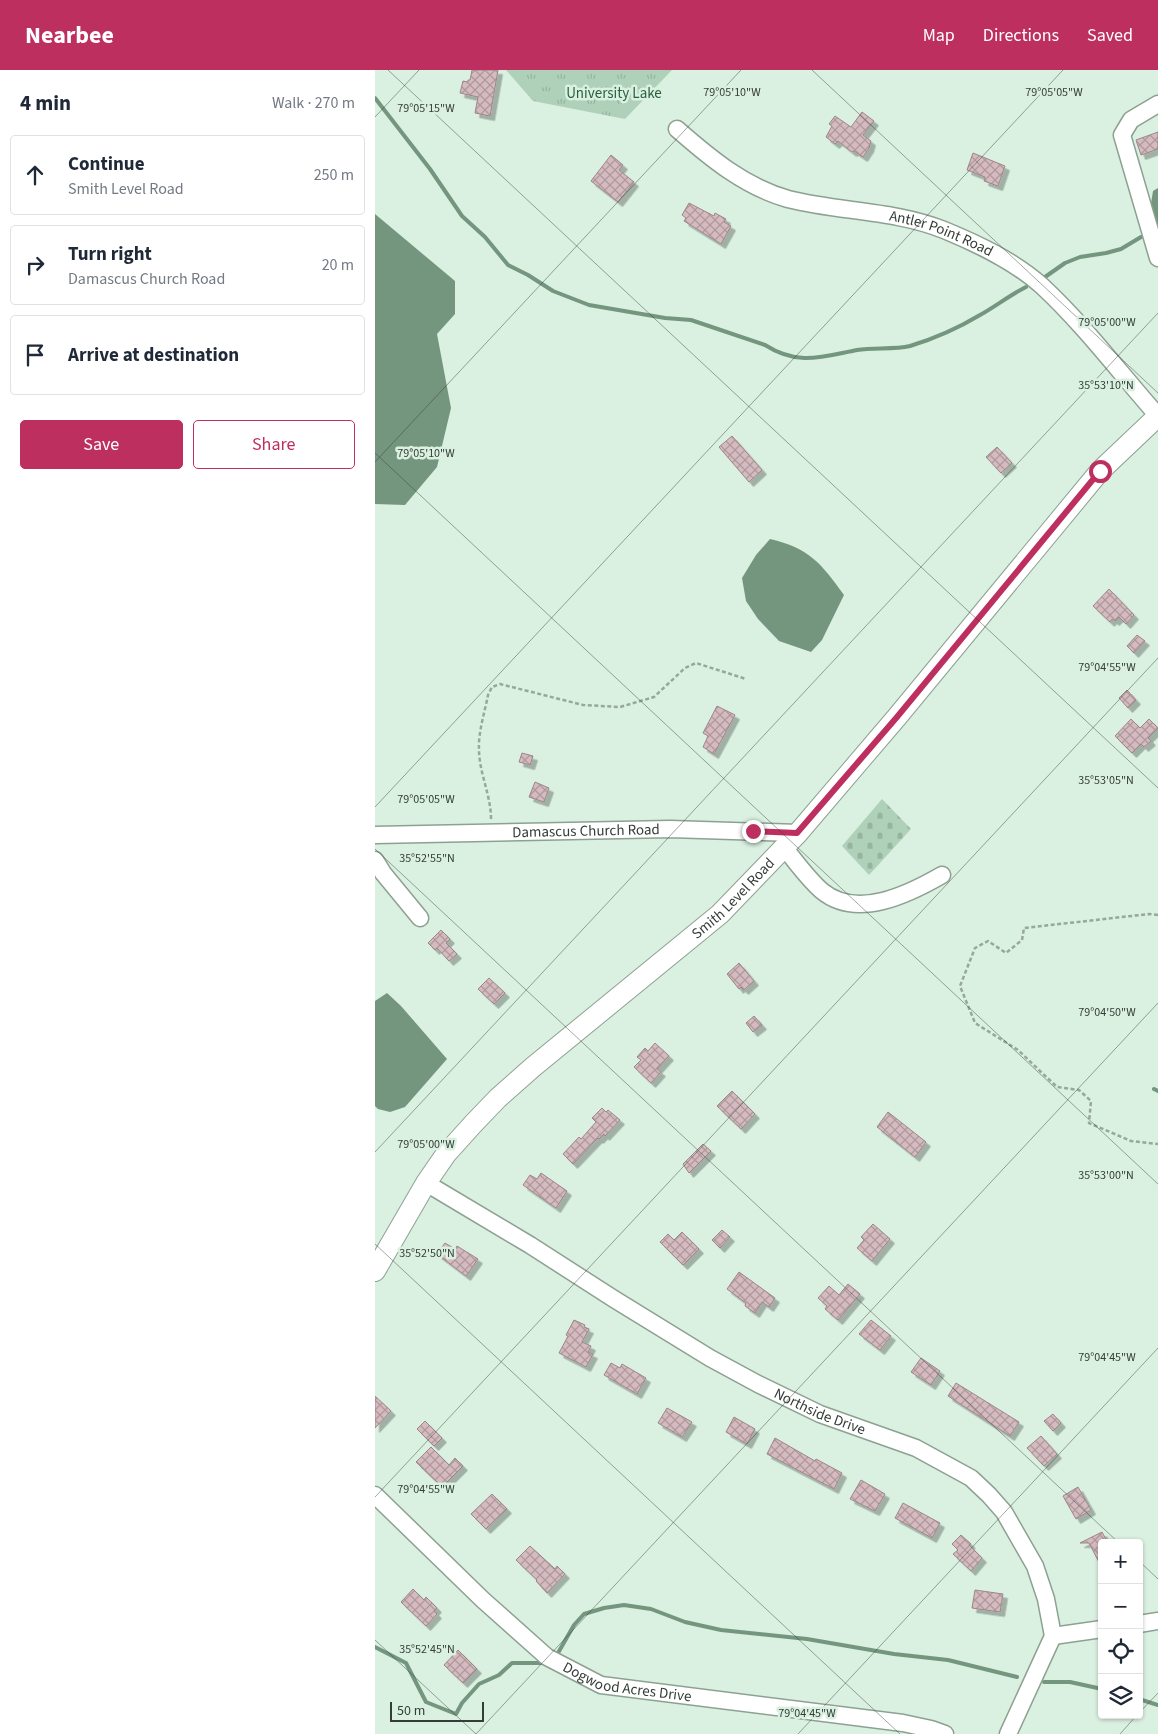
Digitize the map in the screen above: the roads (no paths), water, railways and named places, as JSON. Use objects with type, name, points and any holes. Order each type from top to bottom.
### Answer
[{"type":"main road","name":"Smith Level Road","points":[[375,1271],[426,1183],[446,1154],[498,1098],[592,1017],[720,914],[791,840],[897,717],[1100,471],[1158,416]]},
{"type":"street","points":[[1158,104],[1131,120],[1122,135],[1158,258]]},
{"type":"street","name":"Antler Point Road","points":[[677,129],[707,155],[736,176],[763,190],[788,198],[921,222],[996,254],[1041,286],[1070,315],[1158,416]]},
{"type":"street","name":"Damascus Church Road","points":[[375,835],[670,829],[791,840]]},
{"type":"street","points":[[791,840],[822,891],[838,901],[851,904],[882,901],[925,885],[942,875]]},
{"type":"street","points":[[375,860],[383,873],[420,918]]},
{"type":"street","name":"Northside Drive","points":[[426,1183],[530,1245],[710,1358],[758,1384],[820,1414],[916,1448],[971,1478],[989,1494],[1004,1512],[1031,1558],[1047,1599],[1053,1636]]},
{"type":"street","name":"Dogwood Acres Drive","points":[[375,1495],[483,1600],[547,1657],[601,1685],[903,1723],[945,1734]]},
{"type":"street","points":[[1143,1623],[1158,1621]]},
{"type":"street","points":[[1008,1734],[1053,1636],[1098,1630]]},
{"type":"waterway","points":[[375,98],[430,169],[462,216],[485,237],[508,265],[553,291],[589,305],[665,318],[691,320],[765,345],[788,356],[810,358],[863,349],[910,346],[964,324],[1026,287]]},
{"type":"waterway","points":[[1045,277],[1065,263],[1080,257],[1121,249],[1141,237]]},
{"type":"waterway","points":[[1154,1089],[1158,1091]]},
{"type":"waterway","points":[[558,1653],[574,1625],[584,1614],[624,1605],[651,1609],[685,1622],[721,1630],[807,1639],[894,1654],[948,1660],[1017,1677]]},
{"type":"waterway","points":[[375,1647],[406,1663],[426,1702],[456,1714],[462,1703],[479,1684],[499,1675],[512,1663],[542,1663]]},
{"type":"waterway","points":[[1044,1682],[1070,1682],[1098,1688]]},
{"type":"waterway","points":[[1143,1700],[1158,1705]]},
{"type":"park label","name":"University Lake","points":[[614,93]]}]
